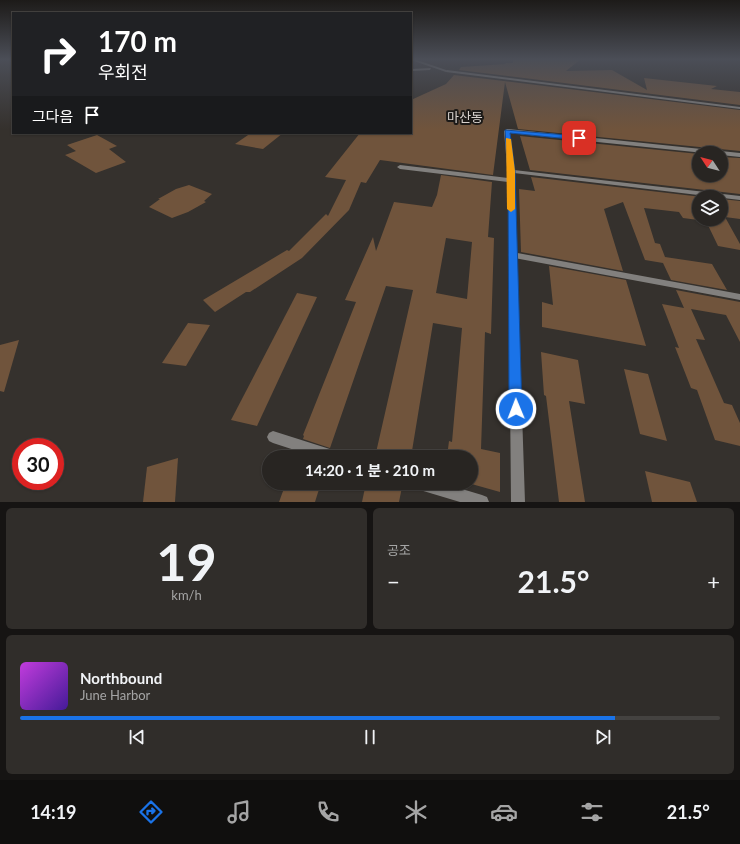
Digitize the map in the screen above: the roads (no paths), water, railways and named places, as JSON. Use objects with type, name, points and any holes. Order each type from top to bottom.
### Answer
[{"type":"street","points":[[537,82],[740,108]]},
{"type":"street","points":[[518,502],[511,171],[507,131],[740,155]]},
{"type":"street","points":[[400,167],[511,180]]},
{"type":"street","points":[[511,171],[740,198]]},
{"type":"street","points":[[512,255],[740,297]]},
{"type":"street","points":[[273,437],[314,450]]},
{"type":"street","points":[[443,490],[482,502]]},
{"type":"district","name":"마산동","points":[[465,117]]}]
